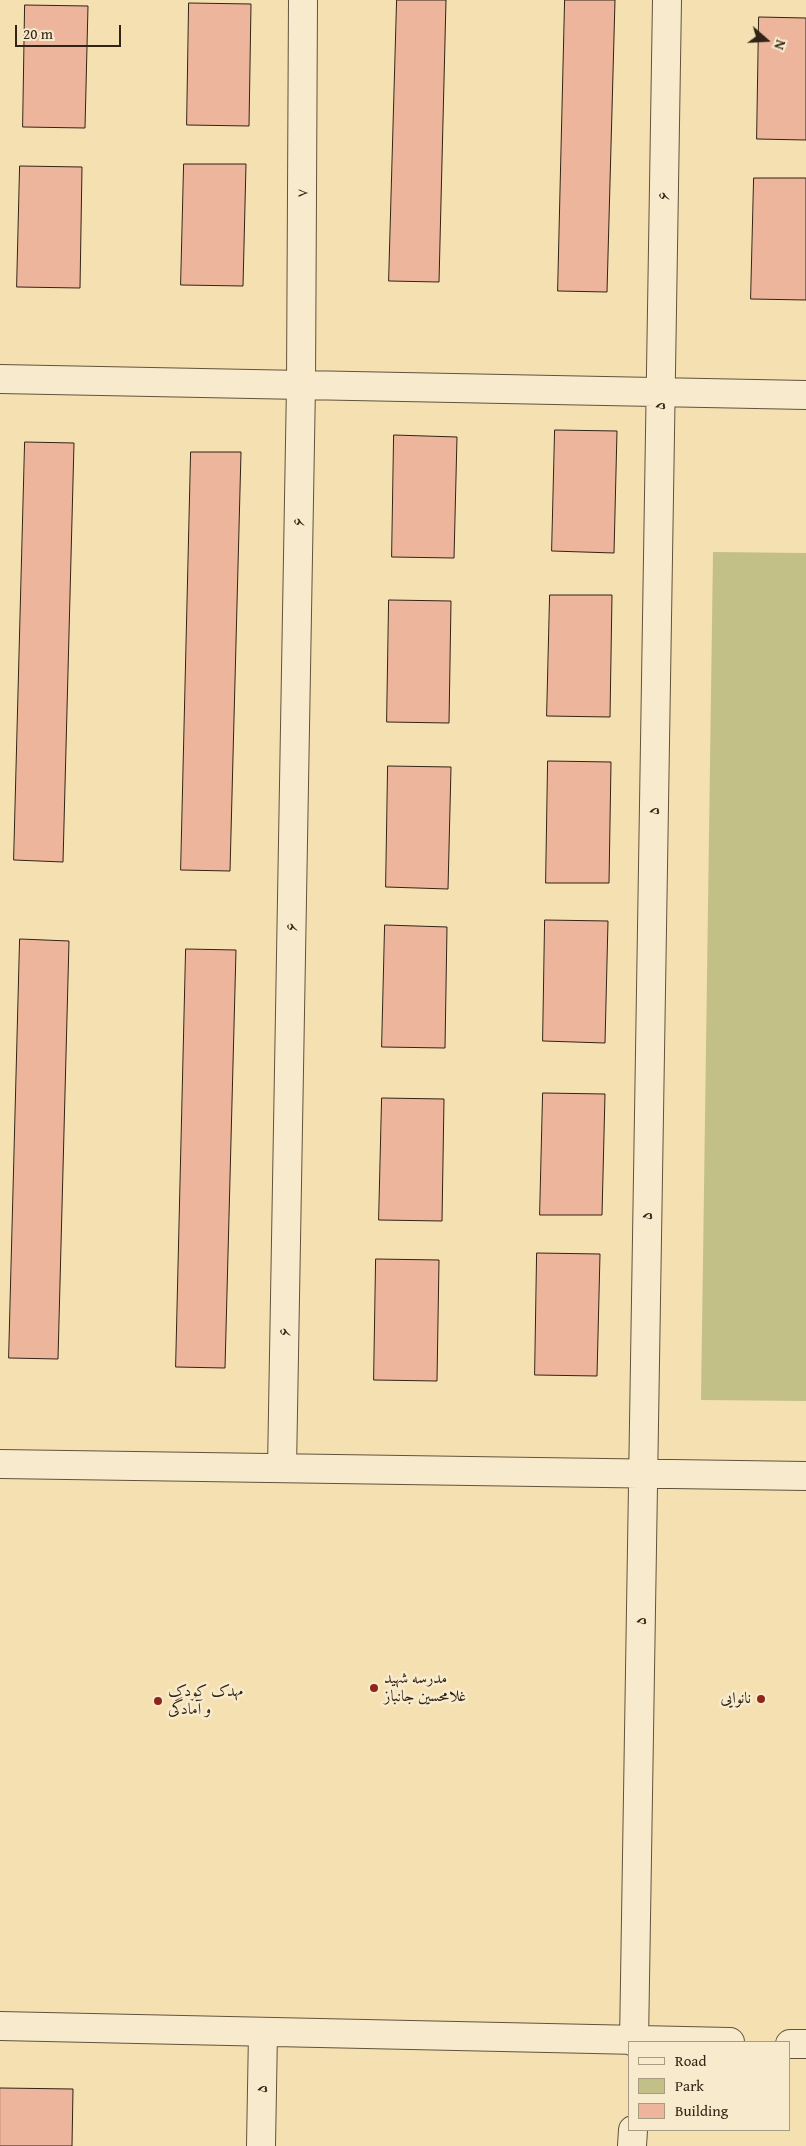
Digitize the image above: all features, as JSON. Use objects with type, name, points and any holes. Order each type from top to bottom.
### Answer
[{"type":"street","name":"۷","points":[[301,385],[303,0]]},
{"type":"street","name":"۶","points":[[660,392],[667,0]]},
{"type":"street","points":[[0,379],[806,395]]},
{"type":"street","name":"۶","points":[[282,1468],[301,385]]},
{"type":"street","name":"۵","points":[[634,2041],[660,392]]},
{"type":"street","points":[[0,1464],[806,1476]]},
{"type":"street","points":[[0,2026],[634,2041]]},
{"type":"street","name":"۵","points":[[261,2146],[263,2032]]},
{"type":"street","points":[[791,2044],[806,2044]]},
{"type":"street","points":[[632,2146],[633,2131]]},
{"type":"green space","points":[[713,552],[806,553],[806,1401],[701,1400]]},
{"type":"building","points":[[397,0],[446,0],[439,282],[389,281]]},
{"type":"building","points":[[565,0],[615,0],[607,292],[558,291]]},
{"type":"building","points":[[189,3],[251,4],[249,126],[187,125]]},
{"type":"building","points":[[25,5],[88,6],[85,128],[23,127]]},
{"type":"building","points":[[759,17],[806,18],[806,140],[757,139]]},
{"type":"building","points":[[184,164],[246,164],[243,286],[181,285]]},
{"type":"building","points":[[20,166],[82,167],[80,288],[17,287]]},
{"type":"building","points":[[754,178],[806,178],[806,300],[751,299]]},
{"type":"building","points":[[555,430],[617,431],[614,553],[552,551]]},
{"type":"building","points":[[394,435],[457,437],[454,558],[392,557]]},
{"type":"building","points":[[25,442],[74,443],[63,862],[14,860]]},
{"type":"building","points":[[191,452],[241,452],[230,871],[181,870]]},
{"type":"building","points":[[550,595],[612,595],[610,717],[547,716]]},
{"type":"building","points":[[389,600],[451,601],[449,723],[387,722]]},
{"type":"building","points":[[548,761],[611,762],[609,883],[546,883]]},
{"type":"building","points":[[388,766],[451,767],[448,889],[386,887]]},
{"type":"building","points":[[545,920],[608,921],[605,1043],[543,1041]]},
{"type":"building","points":[[385,925],[447,927],[445,1048],[382,1047]]},
{"type":"building","points":[[20,939],[69,941],[58,1359],[9,1358]]},
{"type":"building","points":[[186,949],[236,950],[225,1368],[176,1367]]},
{"type":"building","points":[[543,1093],[605,1094],[602,1215],[540,1215]]},
{"type":"building","points":[[382,1098],[444,1099],[442,1221],[379,1220]]},
{"type":"building","points":[[537,1253],[600,1254],[597,1376],[535,1375]]},
{"type":"building","points":[[376,1259],[439,1260],[437,1381],[374,1380]]},
{"type":"building","points":[[0,2088],[73,2089],[72,2146],[0,2146]]},
{"type":"place","name":"مدرسه شهید غلامحسین جانباز","points":[[374,1688]]},
{"type":"place","name":"نانوایی","points":[[761,1699]]},
{"type":"place","name":"مهدک کودک و آمادگی","points":[[158,1701]]}]
